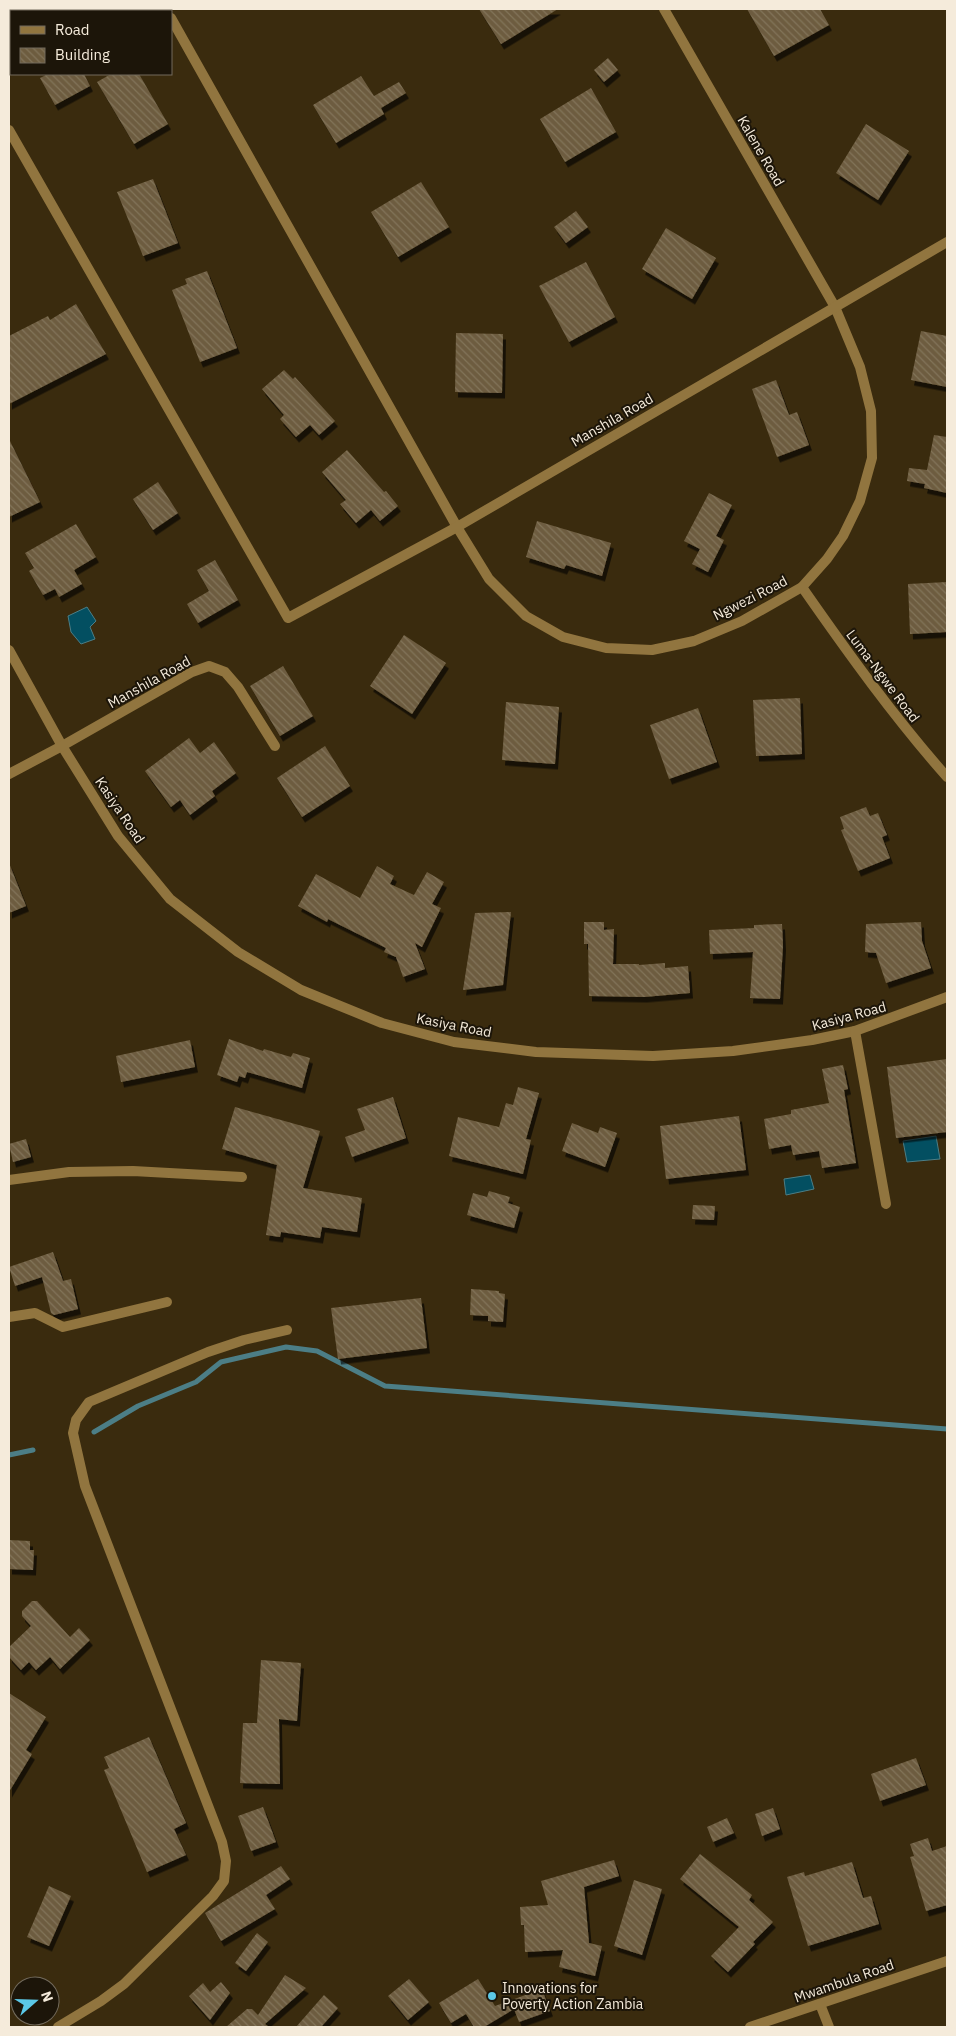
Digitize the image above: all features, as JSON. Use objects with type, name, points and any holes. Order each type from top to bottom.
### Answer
[{"type":"street","name":"Kalene Road","points":[[664,9],[835,307]]},
{"type":"street","name":"Ngwezi Road","points":[[172,20],[488,579],[526,616],[563,637],[606,648],[652,650],[694,641],[742,620],[802,587],[827,558],[843,536],[860,501],[872,458],[871,411],[860,367],[835,307]]},
{"type":"street","name":"Manshila Road","points":[[9,130],[288,618],[457,527],[947,242]]},
{"type":"street","name":"Luma-Ngwe Road","points":[[802,587],[854,663],[907,731],[947,778]]},
{"type":"street","name":"Kasiya Road","points":[[9,650],[62,746],[118,836],[170,899],[238,952],[302,990],[382,1023],[454,1042],[536,1052],[653,1056],[733,1052],[812,1040],[856,1031],[947,997]]},
{"type":"street","name":"Manshila Road","points":[[9,774],[192,672],[209,666],[225,672],[238,687],[275,746]]},
{"type":"street","points":[[856,1031],[886,1204]]},
{"type":"street","points":[[9,1180],[69,1172],[133,1171],[242,1177]]},
{"type":"street","points":[[9,1317],[35,1313],[64,1327],[167,1302]]},
{"type":"street","points":[[58,2027],[101,2001],[144,1965],[213,1896],[224,1881],[226,1861],[218,1833],[85,1486],[73,1433],[76,1420],[89,1402],[131,1384],[217,1349],[244,1340],[287,1330]]},
{"type":"street","name":"Mwambula Road","points":[[750,2027],[947,1961]]},
{"type":"street","points":[[820,2004],[829,2027]]},
{"type":"water","points":[[87,607],[96,621],[90,627],[95,639],[81,644],[71,632],[68,616]]},
{"type":"water","points":[[936,1136],[940,1159],[907,1162],[903,1141]]},
{"type":"water","points":[[810,1175],[814,1189],[786,1195],[784,1179]]},
{"type":"building","points":[[479,9],[558,9],[501,44]]},
{"type":"building","points":[[747,9],[820,9],[829,25],[774,56]]},
{"type":"building","points":[[608,58],[618,70],[604,82],[594,70]]},
{"type":"building","points":[[46,75],[84,75],[90,86],[55,105],[40,78]]},
{"type":"building","points":[[109,75],[140,75],[168,124],[134,144],[97,82]]},
{"type":"building","points":[[361,76],[374,96],[399,82],[406,93],[381,108],[384,114],[336,143],[313,105]]},
{"type":"building","points":[[591,88],[616,132],[565,162],[540,119]]},
{"type":"building","points":[[866,124],[909,151],[878,200],[836,173]]},
{"type":"building","points":[[153,179],[178,243],[143,256],[117,192]]},
{"type":"building","points":[[421,182],[449,227],[398,257],[371,212]]},
{"type":"building","points":[[576,211],[588,227],[566,243],[554,227]]},
{"type":"building","points":[[666,228],[716,258],[692,299],[642,269]]},
{"type":"building","points":[[586,262],[615,317],[569,342],[539,286]]},
{"type":"building","points":[[207,271],[237,348],[200,362],[172,290],[187,284],[185,279]]},
{"type":"building","points":[[76,304],[106,354],[9,404],[9,336],[48,316],[50,320]]},
{"type":"building","points":[[921,331],[947,336],[947,387],[911,380]]},
{"type":"building","points":[[456,333],[503,334],[502,393],[455,392]]},
{"type":"building","points":[[284,370],[293,379],[295,377],[335,421],[319,435],[310,425],[296,437],[280,419],[284,415],[262,389]]},
{"type":"building","points":[[776,380],[789,415],[797,412],[809,445],[777,457],[752,389]]},
{"type":"building","points":[[934,435],[947,437],[947,493],[924,488],[925,484],[907,481],[909,468],[927,470]]},
{"type":"building","points":[[9,439],[40,502],[9,517]]},
{"type":"building","points":[[347,450],[398,506],[380,521],[371,510],[356,523],[340,504],[346,500],[322,472]]},
{"type":"building","points":[[158,482],[178,513],[153,530],[133,499]]},
{"type":"building","points":[[709,493],[732,505],[716,536],[724,540],[708,572],[692,564],[700,549],[684,541]]},
{"type":"building","points":[[537,521],[611,543],[602,576],[566,565],[564,569],[526,557]]},
{"type":"building","points":[[76,524],[96,557],[74,570],[82,584],[59,597],[55,589],[43,595],[29,571],[34,568],[25,553]]},
{"type":"building","points":[[215,560],[238,600],[198,623],[187,604],[209,591],[197,570]]},
{"type":"building","points":[[947,582],[947,632],[910,634],[908,584]]},
{"type":"building","points":[[404,635],[446,663],[412,714],[370,686]]},
{"type":"building","points":[[283,666],[313,716],[280,736],[250,686]]},
{"type":"building","points":[[800,698],[802,754],[756,756],[753,700]]},
{"type":"building","points":[[506,702],[559,707],[555,764],[502,760]]},
{"type":"building","points":[[698,708],[717,762],[669,779],[650,725]]},
{"type":"building","points":[[189,738],[200,753],[214,742],[236,773],[212,791],[215,796],[190,815],[180,800],[171,807],[145,771]]},
{"type":"building","points":[[325,746],[350,786],[302,817],[277,778]]},
{"type":"building","points":[[866,807],[870,816],[878,813],[887,835],[882,837],[890,858],[858,871],[841,830],[844,829],[840,817]]},
{"type":"building","points":[[9,863],[26,906],[9,913]]},
{"type":"building","points":[[377,866],[394,876],[390,884],[414,895],[427,872],[444,882],[432,904],[441,908],[422,947],[415,943],[425,969],[403,977],[396,957],[384,952],[386,948],[328,919],[327,922],[298,906],[316,874],[360,898]]},
{"type":"building","points":[[511,912],[503,985],[463,990],[475,913]]},
{"type":"building","points":[[584,922],[604,922],[604,930],[614,929],[613,964],[665,963],[665,968],[688,966],[690,993],[644,997],[589,996],[588,944],[584,944]]},
{"type":"building","points":[[921,922],[922,941],[931,968],[886,983],[876,953],[865,952],[866,924]]},
{"type":"building","points":[[782,924],[783,945],[780,999],[750,998],[753,952],[710,954],[709,930],[754,928],[754,925]]},
{"type":"building","points":[[229,1039],[263,1051],[264,1049],[291,1057],[293,1053],[310,1058],[302,1088],[247,1072],[245,1078],[239,1076],[237,1082],[217,1075]]},
{"type":"building","points":[[190,1040],[195,1067],[121,1082],[116,1056]]},
{"type":"building","points":[[947,1059],[947,1132],[896,1138],[887,1067]]},
{"type":"building","points":[[843,1065],[848,1089],[844,1090],[856,1163],[822,1168],[819,1151],[793,1155],[791,1145],[769,1149],[764,1119],[791,1114],[791,1110],[829,1103],[822,1069]]},
{"type":"building","points":[[518,1087],[539,1093],[526,1139],[531,1140],[523,1174],[449,1156],[458,1117],[499,1127],[506,1103],[513,1105]]},
{"type":"building","points":[[393,1097],[406,1138],[352,1157],[345,1137],[365,1130],[357,1109]]},
{"type":"building","points":[[235,1107],[320,1131],[303,1188],[362,1198],[357,1232],[322,1227],[320,1238],[281,1232],[280,1237],[266,1235],[277,1165],[222,1149]]},
{"type":"building","points":[[739,1116],[746,1170],[666,1179],[660,1126]]},
{"type":"building","points":[[572,1123],[598,1133],[600,1127],[617,1133],[605,1167],[562,1151]]},
{"type":"building","points":[[26,1139],[31,1157],[13,1162],[9,1144]]},
{"type":"building","points":[[489,1191],[510,1197],[508,1203],[520,1207],[514,1228],[467,1215],[473,1193],[487,1197]]},
{"type":"building","points":[[693,1205],[715,1206],[714,1220],[692,1219]]},
{"type":"building","points":[[53,1252],[63,1281],[71,1279],[78,1309],[54,1315],[51,1313],[42,1277],[15,1286],[9,1267]]},
{"type":"building","points":[[471,1289],[499,1291],[499,1293],[505,1294],[503,1322],[488,1321],[488,1316],[470,1315]]},
{"type":"building","points":[[421,1298],[427,1348],[338,1359],[331,1308]]},
{"type":"building","points":[[9,1540],[30,1541],[30,1550],[34,1550],[33,1570],[9,1569]]},
{"type":"building","points":[[32,1601],[37,1601],[70,1637],[79,1628],[90,1640],[60,1669],[50,1657],[36,1670],[29,1662],[21,1670],[9,1657],[9,1647],[31,1626],[22,1616],[22,1611]]},
{"type":"building","points":[[261,1660],[301,1663],[297,1721],[279,1719],[280,1784],[240,1783],[243,1723],[257,1723]]},
{"type":"building","points":[[9,1693],[46,1717],[26,1750],[32,1754],[9,1792]]},
{"type":"building","points":[[149,1737],[186,1823],[174,1829],[186,1855],[147,1872],[104,1770],[109,1768],[104,1757]]},
{"type":"building","points":[[916,1758],[926,1785],[880,1801],[871,1774]]},
{"type":"building","points":[[263,1807],[276,1842],[251,1851],[238,1816]]},
{"type":"building","points":[[773,1808],[780,1829],[762,1836],[755,1814]]},
{"type":"building","points":[[727,1818],[734,1833],[713,1842],[707,1827]]},
{"type":"building","points":[[928,1838],[932,1851],[947,1846],[947,1905],[926,1911],[910,1857],[914,1856],[910,1844]]},
{"type":"building","points":[[700,1854],[752,1895],[749,1900],[773,1922],[728,1972],[711,1956],[739,1927],[680,1879]]},
{"type":"building","points":[[614,1860],[619,1876],[584,1887],[589,1943],[602,1946],[595,1976],[559,1967],[563,1950],[525,1952],[524,1925],[521,1925],[520,1907],[548,1905],[541,1881]]},
{"type":"building","points":[[852,1862],[863,1898],[871,1896],[879,1924],[808,1946],[787,1877],[804,1872],[805,1876]]},
{"type":"building","points":[[281,1866],[290,1879],[266,1895],[275,1909],[221,1941],[205,1913]]},
{"type":"building","points":[[634,1880],[662,1889],[642,1955],[614,1946]]},
{"type":"building","points":[[49,1886],[71,1896],[49,1946],[27,1937]]},
{"type":"building","points":[[257,1933],[268,1942],[246,1971],[235,1963]]},
{"type":"building","points":[[285,1975],[306,1988],[265,2024],[269,2027],[226,2027],[247,2009],[252,2009],[258,2015]]},
{"type":"building","points":[[409,1979],[429,2002],[408,2020],[388,1996]]},
{"type":"building","points":[[478,1979],[495,2006],[542,1989],[550,2011],[519,2022],[514,2009],[484,2027],[474,2027],[466,2014],[451,2023],[439,2003]]},
{"type":"building","points":[[221,1982],[230,1993],[210,2020],[189,1996],[203,1983],[210,1992]]},
{"type":"building","points":[[324,1995],[338,2008],[321,2027],[296,2027]]},
{"type":"waterway","points":[[94,1432],[138,1406],[196,1382],[221,1362],[286,1347],[317,1351],[385,1386],[947,1429]]},
{"type":"waterway","points":[[9,1455],[33,1450]]},
{"type":"place","name":"Innovations for Poverty Action Zambia","points":[[492,1996]]}]
